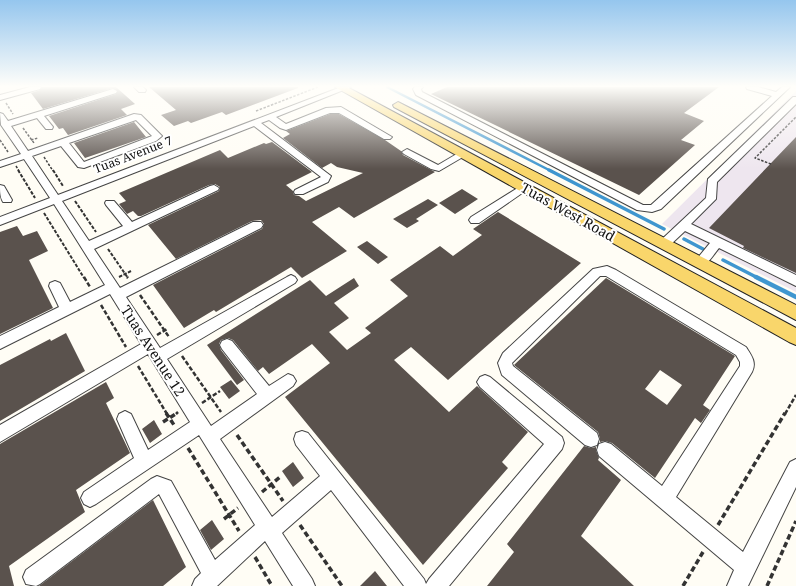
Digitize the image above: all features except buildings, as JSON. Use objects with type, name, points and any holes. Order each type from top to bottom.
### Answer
[{"type":"main road","name":"Tuas West Road","points":[[393,114],[796,337]]},
{"type":"main road","name":"Tuas West Road","points":[[415,114],[796,313]]},
{"type":"street","points":[[1,119],[35,114]]},
{"type":"street","points":[[38,114],[49,128]]},
{"type":"street","name":"Tuas Avenue 7","points":[[0,221],[277,114]]},
{"type":"street","points":[[270,117],[286,127],[318,114]]},
{"type":"street","points":[[349,114],[387,137]]},
{"type":"street","points":[[459,114],[641,208],[647,209],[657,207],[758,114]]},
{"type":"street","points":[[664,244],[711,199],[712,181],[780,114]]},
{"type":"street","points":[[0,164],[134,117],[138,118],[157,136],[153,140],[84,165],[81,165],[63,142]]},
{"type":"street","name":"Tuas Avenue 12","points":[[1,119],[56,199],[305,586]]},
{"type":"street","points":[[255,123],[326,176],[324,180],[299,192]]},
{"type":"street","points":[[407,152],[434,168],[439,168],[463,154]]},
{"type":"street","points":[[475,220],[524,187]]},
{"type":"street","points":[[0,188],[7,200]]},
{"type":"street","points":[[87,247],[214,188]]},
{"type":"street","points":[[110,203],[130,227]]},
{"type":"street","points":[[0,343],[67,309],[115,291],[257,225]]},
{"type":"street","points":[[683,225],[796,281]]},
{"type":"street","points":[[700,263],[718,242]]},
{"type":"street","points":[[591,439],[507,370],[505,363],[508,357],[597,272],[606,271],[612,273],[740,351],[746,361],[747,367],[664,499]]},
{"type":"street","points":[[0,434],[154,351],[291,280]]},
{"type":"street","points":[[55,286],[67,309]]},
{"type":"street","points":[[227,345],[267,395]]},
{"type":"street","points":[[90,498],[201,424],[267,395],[288,381]]},
{"type":"street","points":[[436,586],[556,443],[485,382]]},
{"type":"street","points":[[125,419],[144,462]]},
{"type":"street","points":[[302,439],[417,586]]},
{"type":"street","points":[[605,450],[747,568]]},
{"type":"street","points":[[737,586],[796,468]]},
{"type":"street","points":[[33,576],[157,485],[166,487],[207,581],[268,529],[332,478]]},
{"type":"path","points":[[771,164],[755,158],[796,117]]},
{"type":"path","points":[[201,424],[220,391]]},
{"type":"path","points":[[683,586],[796,395]]},
{"type":"path","points":[[251,502],[280,477]]},
{"type":"path","points":[[767,586],[796,521]]},
{"type":"shaded area","points":[[772,114],[796,114],[796,292],[662,224]]},
{"type":"waterway","points":[[440,114],[551,171]]},
{"type":"waterway","points":[[549,170],[664,229]]},
{"type":"waterway","points":[[684,239],[703,249]]},
{"type":"waterway","points":[[723,260],[758,278]]},
{"type":"waterway","points":[[758,278],[796,297]]}]
